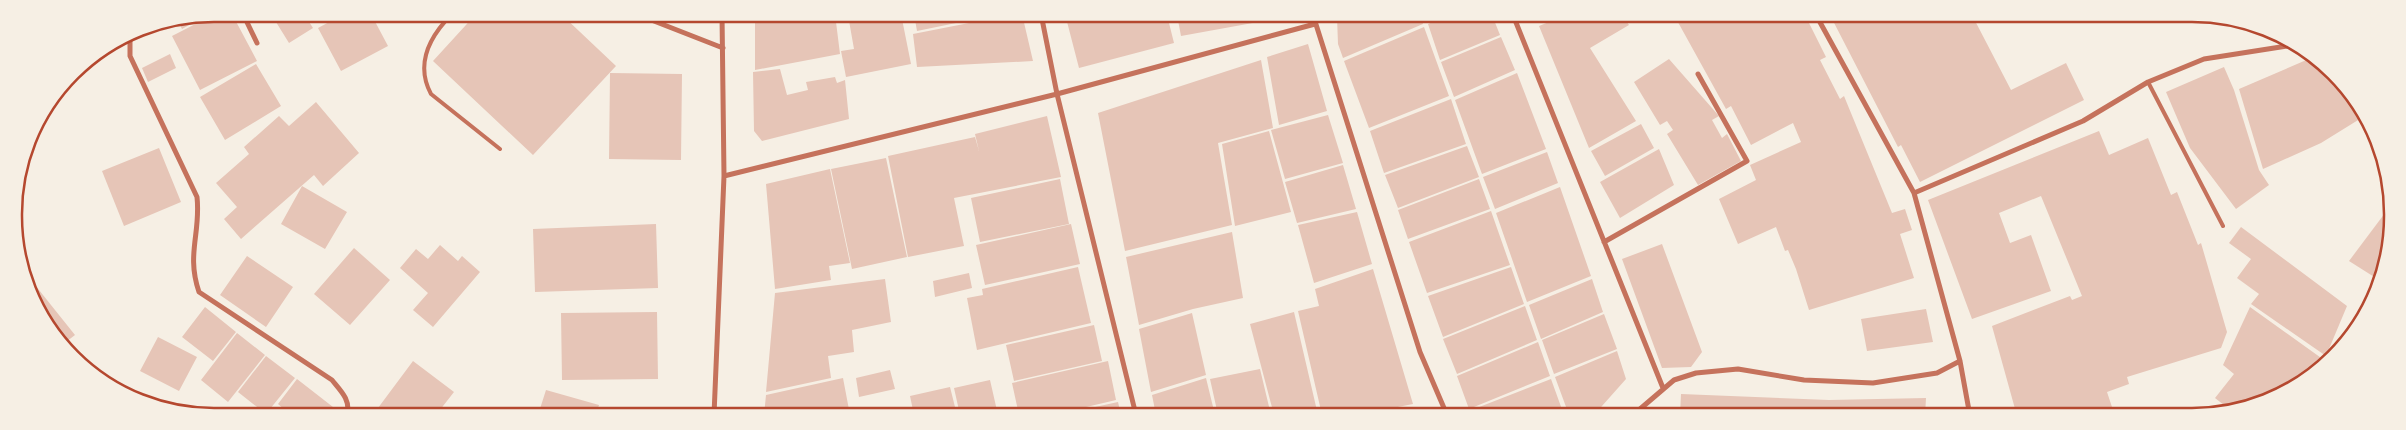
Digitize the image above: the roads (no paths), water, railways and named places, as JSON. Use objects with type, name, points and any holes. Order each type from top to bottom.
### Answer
[{"type":"street","points":[[247,22],[257,43]]},
{"type":"street","points":[[656,22],[723,48]]},
{"type":"street","points":[[714,408],[724,176],[722,22]]},
{"type":"street","points":[[1044,22],[1057,94],[1134,408]]},
{"type":"street","points":[[1516,22],[1663,388]]},
{"type":"street","points":[[1820,22],[1914,193],[1960,361],[1969,408]]},
{"type":"street","points":[[724,176],[1057,94],[1315,24],[1420,352],[1444,408]]},
{"type":"street","points":[[130,42],[130,56],[197,196],[199,214],[192,257],[193,274],[199,292],[332,380],[344,395],[349,408]]},
{"type":"street","points":[[1914,193],[2083,121],[2148,82],[2204,59],[2284,46]]},
{"type":"street","points":[[1604,242],[1747,161],[1698,74]]},
{"type":"street","points":[[1642,408],[1674,380],[1696,373],[1738,369],[1804,380],[1873,383],[1937,373],[1960,361]]},
{"type":"lane","points":[[444,22],[438,28],[427,49],[424,60],[426,85],[431,94],[500,148]]},
{"type":"lane","points":[[2148,82],[2223,226]]}]
